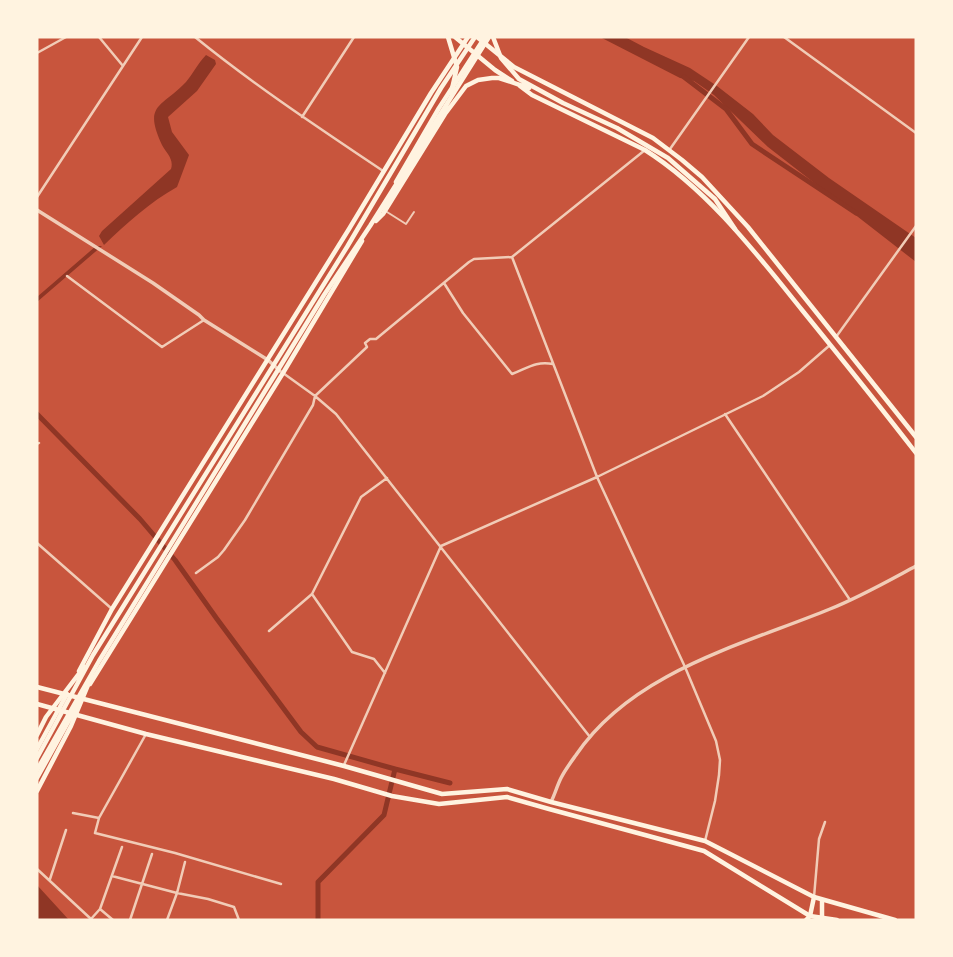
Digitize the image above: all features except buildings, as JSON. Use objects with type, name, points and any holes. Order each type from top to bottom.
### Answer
[{"type":"main road","points":[[445,114],[457,67],[448,37]]},
{"type":"main road","points":[[455,37],[495,70],[532,95],[658,158],[696,190],[735,229]]},
{"type":"main road","points":[[37,749],[111,609],[468,37]]},
{"type":"main road","points":[[37,778],[81,698],[283,373],[439,108],[485,37]]},
{"type":"main road","points":[[485,37],[519,79],[637,139],[668,158],[715,199],[735,229],[916,453]]},
{"type":"main road","points":[[485,37],[514,67],[653,138],[702,177],[748,227],[916,437]]},
{"type":"main road","points":[[37,770],[99,661],[485,37]]},
{"type":"main road","points":[[37,758],[93,655],[347,247],[441,88],[485,37]]},
{"type":"main road","points":[[370,226],[383,214],[445,114],[463,90],[482,79],[499,78],[537,90]]},
{"type":"main road","points":[[37,734],[46,717],[93,655]]},
{"type":"main road","points":[[37,791],[71,726],[99,661]]},
{"type":"main road","points":[[37,687],[442,794],[507,789],[705,841],[814,897],[895,920]]},
{"type":"main road","points":[[37,704],[392,796],[439,804],[507,797],[704,851],[810,915],[837,920]]},
{"type":"main road","points":[[37,749],[41,745],[47,746],[50,754]]},
{"type":"main road","points":[[806,920],[810,915],[814,897]]},
{"type":"main road","points":[[820,918],[822,900]]},
{"type":"street","points":[[37,52],[66,37]]},
{"type":"street","points":[[99,37],[123,66]]},
{"type":"street","points":[[37,197],[142,37]]},
{"type":"street","points":[[194,37],[302,117],[384,172]]},
{"type":"street","points":[[302,117],[354,37]]},
{"type":"street","points":[[669,150],[749,37]]},
{"type":"street","points":[[784,37],[916,133]]},
{"type":"street","points":[[196,573],[218,557],[245,520],[313,405],[315,396],[367,347],[365,343],[376,339],[474,259],[512,257],[645,150]]},
{"type":"street","points":[[37,211],[153,283],[204,320],[268,360],[336,414],[590,737]]},
{"type":"street","points":[[836,337],[915,227]]},
{"type":"street","points":[[512,257],[597,477],[685,667],[716,741],[720,760],[719,775],[705,841]]},
{"type":"street","points":[[67,276],[162,347],[204,320]]},
{"type":"street","points":[[443,283],[463,313],[512,374],[534,363],[553,363]]},
{"type":"street","points":[[344,766],[441,546],[597,477],[773,390],[830,345]]},
{"type":"street","points":[[725,414],[850,600]]},
{"type":"street","points":[[269,632],[312,594],[361,498],[387,478]]},
{"type":"street","points":[[37,543],[111,609]]},
{"type":"street","points":[[551,802],[562,776],[590,737],[619,707],[685,667],[834,608],[916,566]]},
{"type":"street","points":[[312,594],[352,652],[374,659],[385,673]]},
{"type":"street","points":[[145,734],[99,818],[95,833],[281,884]]},
{"type":"street","points":[[74,813],[99,818]]},
{"type":"street","points":[[814,897],[819,839],[825,822]]},
{"type":"street","points":[[50,879],[66,830]]},
{"type":"street","points":[[37,869],[91,919],[100,909],[122,847]]},
{"type":"street","points":[[130,920],[152,854]]},
{"type":"street","points":[[167,920],[185,862]]},
{"type":"street","points":[[112,876],[234,907],[239,920]]},
{"type":"street","points":[[100,909],[113,920]]},
{"type":"lane","points":[[381,208],[406,224],[414,212]]},
{"type":"shaded area","points":[[600,37],[625,37],[690,68],[717,86],[753,114],[773,135],[829,178],[916,238],[916,262],[768,147],[714,95],[694,81],[680,78]]},
{"type":"shaded area","points":[[206,55],[215,60],[216,64],[197,91],[168,117],[172,132],[189,155],[177,187],[148,206],[104,245],[99,236],[102,231],[171,169],[171,159],[162,145],[154,122],[155,114],[162,103],[186,82]]},
{"type":"shaded area","points":[[96,246],[102,246],[37,302],[37,297]]},
{"type":"shaded area","points":[[37,885],[69,920],[37,920]]},
{"type":"waterway","points":[[684,77],[726,109],[752,144],[856,213]]},
{"type":"waterway","points":[[37,414],[140,519],[175,560],[301,732],[317,747],[395,769],[384,815],[318,882],[318,920]]},
{"type":"waterway","points":[[395,769],[450,783]]}]
